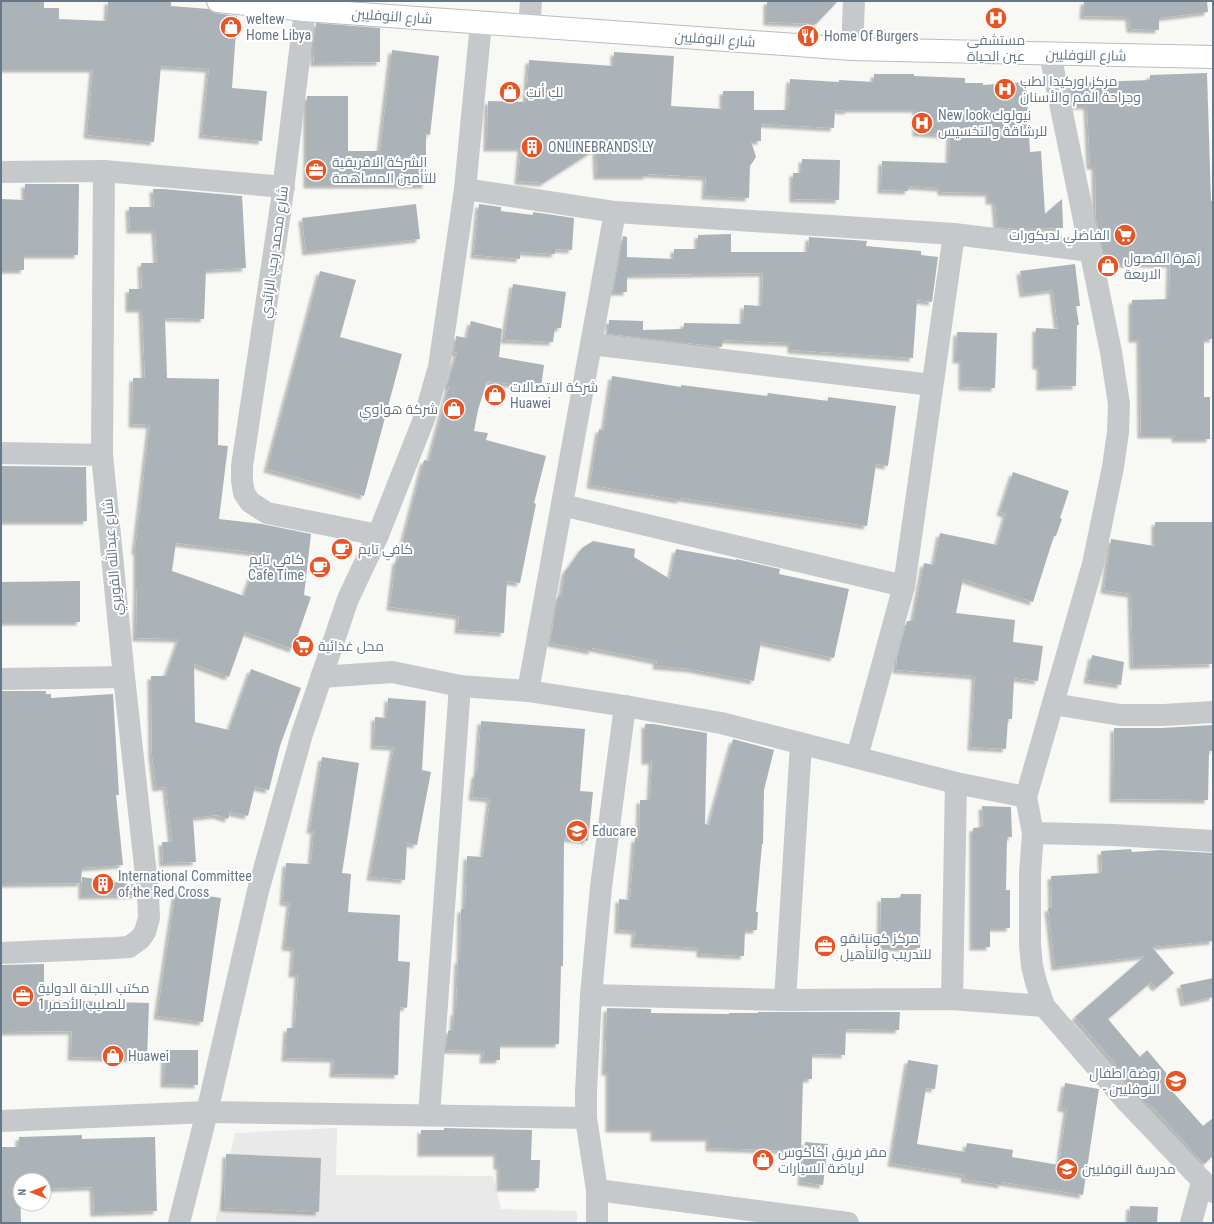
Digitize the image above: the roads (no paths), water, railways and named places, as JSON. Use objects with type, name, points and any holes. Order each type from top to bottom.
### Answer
[{"type":"main road","name":"شارع النوفليين","points":[[218,1],[305,10],[529,27],[852,49],[1213,57]]},
{"type":"street","points":[[529,27],[531,1]]},
{"type":"street","points":[[852,49],[854,1]]},
{"type":"street","name":"شارع محمد رجب الزائدي","points":[[305,10],[284,187],[242,466],[242,481],[244,493],[250,502],[267,513],[378,535]]},
{"type":"street","points":[[179,1223],[207,1112],[260,883],[302,734],[348,599],[378,535],[424,419],[439,367],[465,189],[481,23]]},
{"type":"street","points":[[1050,54],[1091,251],[1119,404],[1118,432],[1113,467],[1093,564],[1026,797],[1033,833],[1030,873],[1030,945],[1032,966],[1044,1006],[1127,1102],[1207,1187],[1191,1223]]},
{"type":"street","points":[[1,172],[104,171],[284,187]]},
{"type":"street","name":"شارع عبدالله القويري","points":[[1,952],[129,947],[140,939],[146,932],[149,918],[148,894],[124,678],[102,455],[104,171]]},
{"type":"street","points":[[465,189],[615,212],[954,234],[1091,251]]},
{"type":"street","points":[[528,691],[615,212]]},
{"type":"street","points":[[857,757],[904,586],[954,234]]},
{"type":"street","points":[[591,344],[932,385]]},
{"type":"street","points":[[1,453],[102,455]]},
{"type":"street","points":[[562,506],[904,586]]},
{"type":"street","points":[[321,677],[392,672],[460,686],[528,691],[625,706],[721,723],[956,783],[1026,797]]},
{"type":"street","points":[[1,678],[124,678]]},
{"type":"street","points":[[429,1115],[460,686]]},
{"type":"street","points":[[1053,704],[1120,715],[1164,715],[1213,712]]},
{"type":"street","points":[[597,1223],[597,1190],[586,1118],[591,995],[601,887],[625,706]]},
{"type":"street","points":[[785,1000],[801,744]]},
{"type":"street","points":[[952,999],[956,783]]},
{"type":"street","points":[[1033,833],[1114,835],[1213,841]]},
{"type":"street","points":[[591,995],[785,1000],[952,999],[1044,1006]]},
{"type":"street","points":[[1,1121],[207,1112],[586,1118]]},
{"type":"street","points":[[597,1190],[848,1223]]},
{"type":"place","name":"مستشفى عين الحياة","points":[[996,18]]},
{"type":"place","name":"weltew Home Libya","points":[[231,27]]},
{"type":"place","name":"Home Of Burgers","points":[[808,36]]},
{"type":"place","name":"مركز اوركيدا لطب وجراحة الفم والأسنان","points":[[1005,89]]},
{"type":"place","name":"لكِ أنتِ","points":[[510,92]]},
{"type":"place","name":"New look نيولوك للرشاقة والتخسيس","points":[[922,123]]},
{"type":"place","name":"ONLINEBRANDS.LY","points":[[532,147]]},
{"type":"place","name":"الشركة الافريقية للتأمين المساهمة","points":[[316,170]]},
{"type":"place","name":"الفاضلي لديكورات","points":[[1125,235]]},
{"type":"place","name":"زهرة الفصول الاربعة","points":[[1108,266]]},
{"type":"place","name":"شركة الاتصالات Huawei","points":[[495,395]]},
{"type":"place","name":"شركة هواوي","points":[[454,409]]},
{"type":"place","name":"كافي تايم","points":[[342,549]]},
{"type":"place","name":"كافي تايم Cafe Time","points":[[320,567]]},
{"type":"place","name":"محل غذائية","points":[[303,646]]},
{"type":"place","name":"Educare","points":[[577,831]]},
{"type":"place","name":"International Committee of the Red Cross","points":[[103,884]]},
{"type":"place","name":"مركز كونتانقو للتدريب والتأهيل","points":[[825,946]]},
{"type":"place","name":"مكتب اللجنة الدولية للصليب الأحمر 1","points":[[23,996]]},
{"type":"place","name":"Huawei","points":[[113,1056]]},
{"type":"place","name":"روضة اطفال - النوفليين","points":[[1176,1081]]},
{"type":"place","name":"مقر فريق اكاكوس لرياضة السيارات","points":[[763,1160]]},
{"type":"place","name":"مدرسة النوفليين","points":[[1067,1169]]}]
